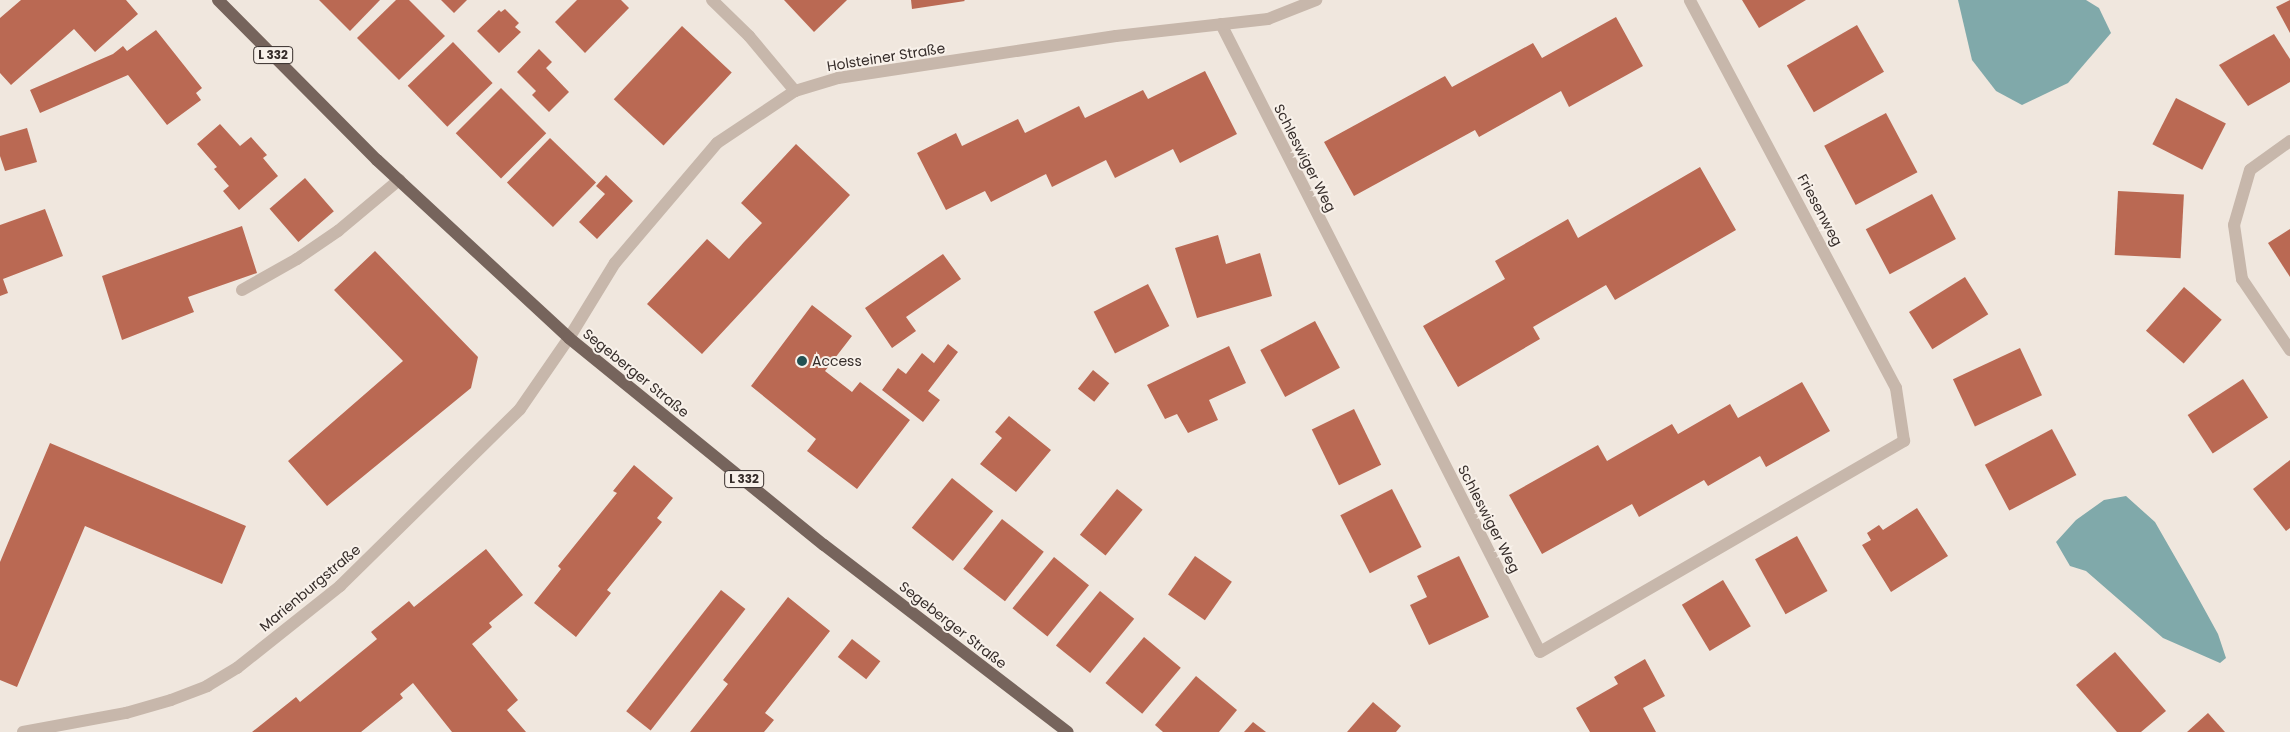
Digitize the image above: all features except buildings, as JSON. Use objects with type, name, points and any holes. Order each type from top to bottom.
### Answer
[{"type":"main road","name":"Segeberger Straße","points":[[218,0],[399,180],[569,338],[824,545],[1068,732]]},
{"type":"street","points":[[712,0],[749,36],[795,91]]},
{"type":"street","name":"Holsteiner Straße","points":[[569,338],[615,262],[718,143],[795,91],[838,78],[1116,36],[1268,19],[1316,0]]},
{"type":"street","name":"Friesenweg","points":[[1690,0],[1896,388],[1904,441]]},
{"type":"street","name":"Schleswiger Weg","points":[[1220,24],[1540,652],[1904,441]]},
{"type":"street","points":[[2290,141],[2250,170],[2234,225],[2242,279],[2290,350]]},
{"type":"street","points":[[242,290],[298,259],[330,236],[399,180]]},
{"type":"street","name":"Marienburgstraße","points":[[28,731],[126,713],[171,700],[208,686],[237,668],[340,586],[520,409],[569,338]]},
{"type":"water","points":[[1958,0],[2086,0],[2099,8],[2111,33],[2068,83],[2022,105],[1996,91],[1972,60]]},
{"type":"water","points":[[2126,496],[2155,522],[2190,583],[2218,634],[2226,658],[2220,663],[2163,638],[2086,571],[2070,566],[2056,542],[2076,520],[2104,500]]},
{"type":"place","name":"Access","points":[[802,361]]}]
